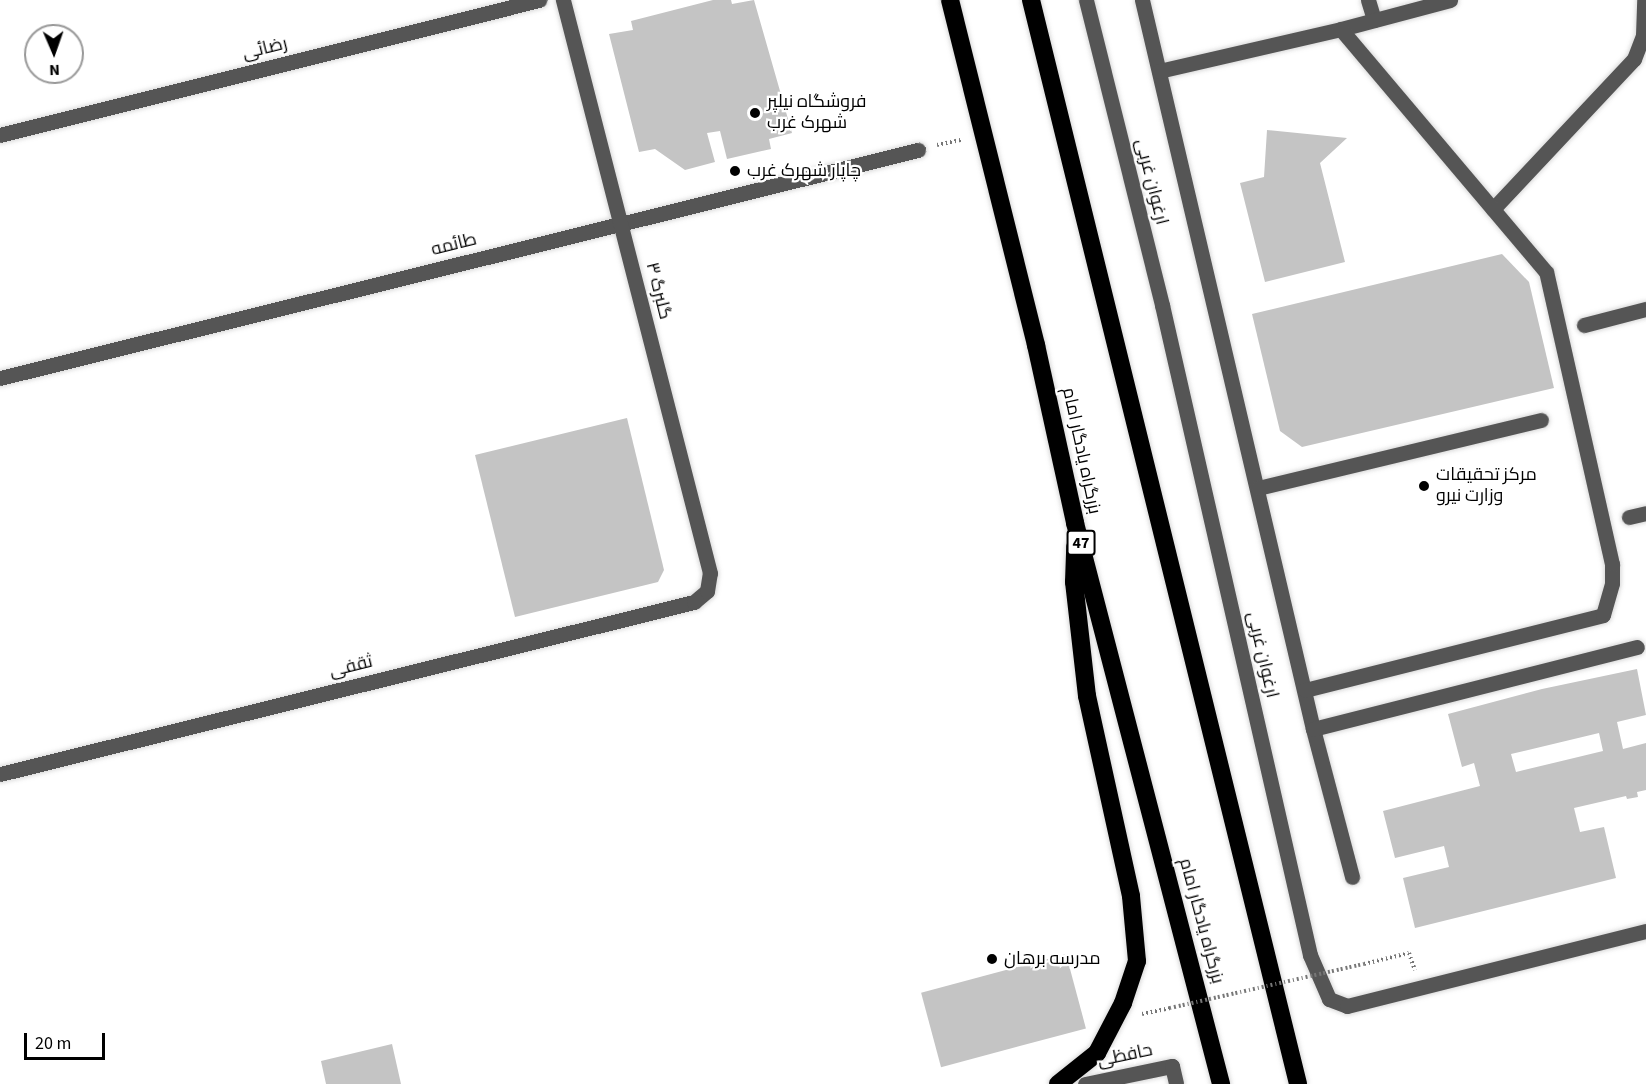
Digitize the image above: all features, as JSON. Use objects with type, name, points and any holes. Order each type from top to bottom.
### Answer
[{"type":"highway","name":"بزرگراه یادگار امام","points":[[950,0],[986,134],[1076,523],[1221,1084]]},
{"type":"highway","points":[[1031,0],[1298,1084]]},
{"type":"highway","points":[[1058,1084],[1096,1053],[1123,1004],[1137,960],[1131,896],[1087,696],[1074,582],[1076,523]]},
{"type":"street","name":"رضائی","points":[[0,135],[538,0]]},
{"type":"street","name":"گلبرگ ۳","points":[[563,0],[710,573],[707,591]]},
{"type":"street","name":"ارغوان غربی","points":[[1086,0],[1162,305],[1310,955],[1329,999],[1347,1006],[1646,932]]},
{"type":"street","points":[[1142,0],[1313,729],[1352,877]]},
{"type":"street","points":[[1368,0],[1374,20]]},
{"type":"street","points":[[1159,71],[1341,29],[1450,0]]},
{"type":"street","points":[[1493,209],[1634,59],[1643,34],[1644,0]]},
{"type":"street","points":[[1305,690],[1603,615],[1610,601],[1611,564],[1546,272],[1341,29]]},
{"type":"street","name":"طائمه","points":[[0,378],[918,150]]},
{"type":"street","points":[[1584,325],[1646,309]]},
{"type":"street","points":[[1258,488],[1541,420]]},
{"type":"street","points":[[1629,517],[1646,513]]},
{"type":"street","name":"ثقفی","points":[[0,774],[694,602],[707,591]]},
{"type":"street","points":[[1313,729],[1637,647]]},
{"type":"street","name":"حافظی","points":[[1085,1084],[1172,1066],[1176,1084]]},
{"type":"path","points":[[918,150],[986,134]]},
{"type":"path","points":[[1144,1015],[1409,953]]},
{"type":"building","points":[[713,0],[731,0],[732,4],[754,0],[792,133],[769,139],[771,149],[727,159],[720,131],[707,133],[715,162],[685,170],[655,149],[639,152],[609,34],[633,30],[631,21]]},
{"type":"building","points":[[1267,130],[1347,138],[1320,163],[1345,262],[1265,282],[1240,183],[1264,177]]},
{"type":"building","points":[[1502,254],[1529,282],[1554,388],[1302,447],[1280,431],[1252,314]]},
{"type":"building","points":[[627,418],[664,570],[658,582],[515,617],[475,455]]},
{"type":"building","points":[[1637,669],[1646,715],[1617,722],[1623,749],[1646,743],[1646,790],[1637,792],[1638,797],[1627,799],[1626,796],[1574,808],[1580,832],[1604,827],[1616,878],[1415,928],[1403,878],[1449,867],[1444,846],[1395,858],[1383,811],[1480,786],[1474,763],[1462,767],[1448,714],[1542,689]],"holes":[[[1599,733],[1603,751],[1516,772],[1511,754]]]},
{"type":"building","points":[[1066,954],[1086,1028],[941,1067],[921,993]]},
{"type":"building","points":[[392,1044],[401,1084],[326,1084],[321,1061]]},
{"type":"place","name":"فروشگاه نیلپر شهرک غرب","points":[[755,113]]},
{"type":"place","name":"چاپار شهرک غرب","points":[[735,171]]},
{"type":"place","name":"مرکز تحقیقات وزارت نیرو","points":[[1424,486]]},
{"type":"place","name":"مدرسه برهان","points":[[992,959]]}]
